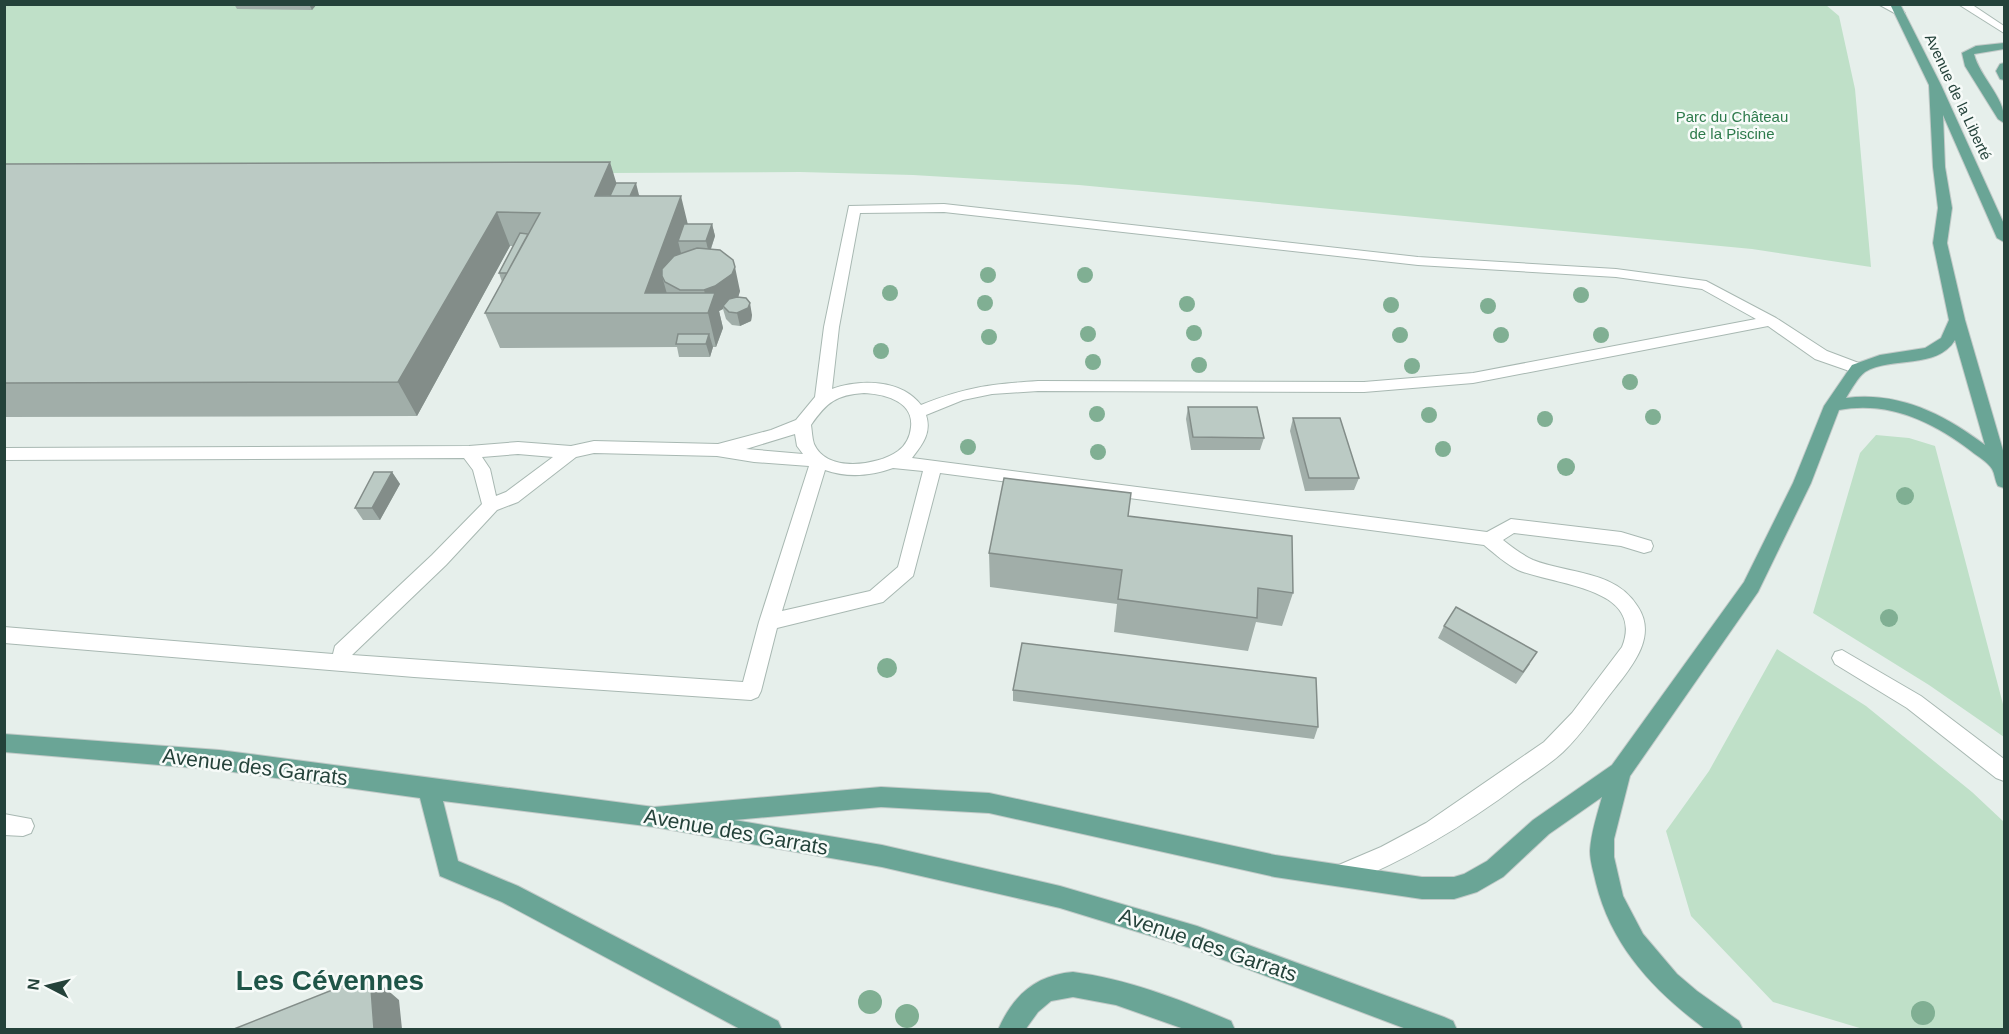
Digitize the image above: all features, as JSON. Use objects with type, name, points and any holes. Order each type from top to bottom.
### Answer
[{"type":"main road","name":"Avenue de la Liberté","points":[[1898,9],[2004,238]]},
{"type":"main road","points":[[2004,46],[1976,49],[1968,53],[1971,66],[2004,118]]},
{"type":"main road","points":[[2004,66],[2002,71],[2004,77]]},
{"type":"main road","points":[[1935,85],[1939,167],[1945,208],[1940,243],[1957,320],[2004,482]]},
{"type":"main road","points":[[654,817],[881,797],[989,804],[1275,866],[1422,888],[1454,888],[1469,884],[1495,869],[1541,827],[1620,772],[1751,587],[1802,483],[1832,406],[1858,369],[1880,360],[1908,357],[1930,351],[1947,341],[1957,320]]},
{"type":"main road","points":[[1832,406],[1864,401],[1899,406],[1915,411],[1963,436],[1999,465]]},
{"type":"main road","name":"Avenue des Garrats","points":[[4,743],[219,760],[654,817],[882,856],[1060,897],[1197,938],[1444,1029]]},
{"type":"main road","points":[[1620,772],[1601,850],[1609,892],[1628,933],[1656,970],[1674,990],[1709,1017],[1730,1029]]},
{"type":"main road","points":[[429,789],[448,868],[510,894],[769,1029]]},
{"type":"main road","points":[[1011,1029],[1018,1013],[1035,997],[1056,986],[1080,985],[1117,993],[1222,1029]]},
{"type":"street","points":[[1883,4],[1898,9]]},
{"type":"street","points":[[1963,4],[2004,30]]},
{"type":"street","points":[[823,399],[824,376],[841,269],[854,209],[944,207],[1418,261],[1616,273],[1706,285],[1771,321],[1821,355],[1858,369]]},
{"type":"street","points":[[918,412],[960,396],[992,389],[1038,386],[1364,387],[1473,378],[1771,321]]},
{"type":"street","points":[[878,388],[895,393],[909,401],[918,412],[921,425],[918,439],[909,452],[879,467],[855,470],[832,467],[819,461],[807,451],[801,437],[802,423],[810,410],[823,399],[840,391],[878,388]]},
{"type":"street","points":[[717,450],[763,439],[802,423]]},
{"type":"street","points":[[4,454],[469,452],[518,448],[571,452],[594,447],[717,450],[782,459],[819,461]]},
{"type":"street","points":[[469,452],[481,469],[486,493],[492,505]]},
{"type":"street","points":[[342,651],[439,560],[492,505],[512,497],[571,452]]},
{"type":"street","points":[[4,635],[414,669],[751,691],[769,622],[819,461]]},
{"type":"street","points":[[893,462],[1489,538],[1526,565],[1602,586],[1612,592],[1632,612],[1637,634],[1625,661],[1560,741],[1483,799],[1429,835],[1379,861],[1342,875]]},
{"type":"street","points":[[769,622],[876,597],[906,571],[933,466]]},
{"type":"street","points":[[1489,538],[1511,526],[1621,539],[1644,546]]},
{"type":"street","points":[[1842,658],[1914,702],[2004,771]]},
{"type":"green space","name":"Parc du Château de la Piscine","points":[[4,5],[1826,5],[1839,16],[1855,89],[1871,267],[1752,249],[1079,185],[913,175],[800,172],[5,176]]},
{"type":"green space","points":[[1876,435],[1909,438],[1935,446],[2004,708],[2004,737],[1929,685],[1813,613],[1860,453]]},
{"type":"green space","points":[[1777,649],[1866,706],[1972,792],[2004,822],[2004,1029],[1863,1029],[1773,1002],[1691,916],[1666,831],[1709,771]]},
{"type":"building","points":[[610,162],[595,196],[681,196],[645,293],[715,293],[708,313],[485,313],[540,213],[497,212],[398,382],[4,383],[4,164]]},
{"type":"building","points":[[616,183],[636,183],[630,196],[610,196]]},
{"type":"building","points":[[684,224],[712,224],[706,241],[678,241]]},
{"type":"building","points":[[520,233],[528,234],[507,273],[499,273]]},
{"type":"building","points":[[697,248],[720,250],[733,260],[735,267],[732,274],[715,286],[704,290],[680,290],[665,282],[662,269],[674,256]]},
{"type":"building","points":[[746,298],[750,303],[748,308],[737,313],[729,312],[723,306],[729,299]]},
{"type":"building","points":[[678,334],[709,334],[706,344],[676,344]]},
{"type":"building","points":[[1188,407],[1257,407],[1264,438],[1193,437]]},
{"type":"building","points":[[1293,418],[1340,418],[1359,478],[1309,478]]},
{"type":"building","points":[[374,472],[392,472],[372,508],[355,508]]},
{"type":"building","points":[[1004,478],[1131,493],[1128,516],[1292,536],[1293,593],[1258,588],[1257,618],[1118,599],[1122,570],[989,553]]},
{"type":"building","points":[[1456,607],[1537,652],[1523,672],[1444,626]]},
{"type":"building","points":[[1022,643],[1316,678],[1318,727],[1013,690]]},
{"type":"building","points":[[370,975],[374,1029],[234,1029]]},
{"type":"district","name":"Les Cévennes","points":[[330,980]]}]
